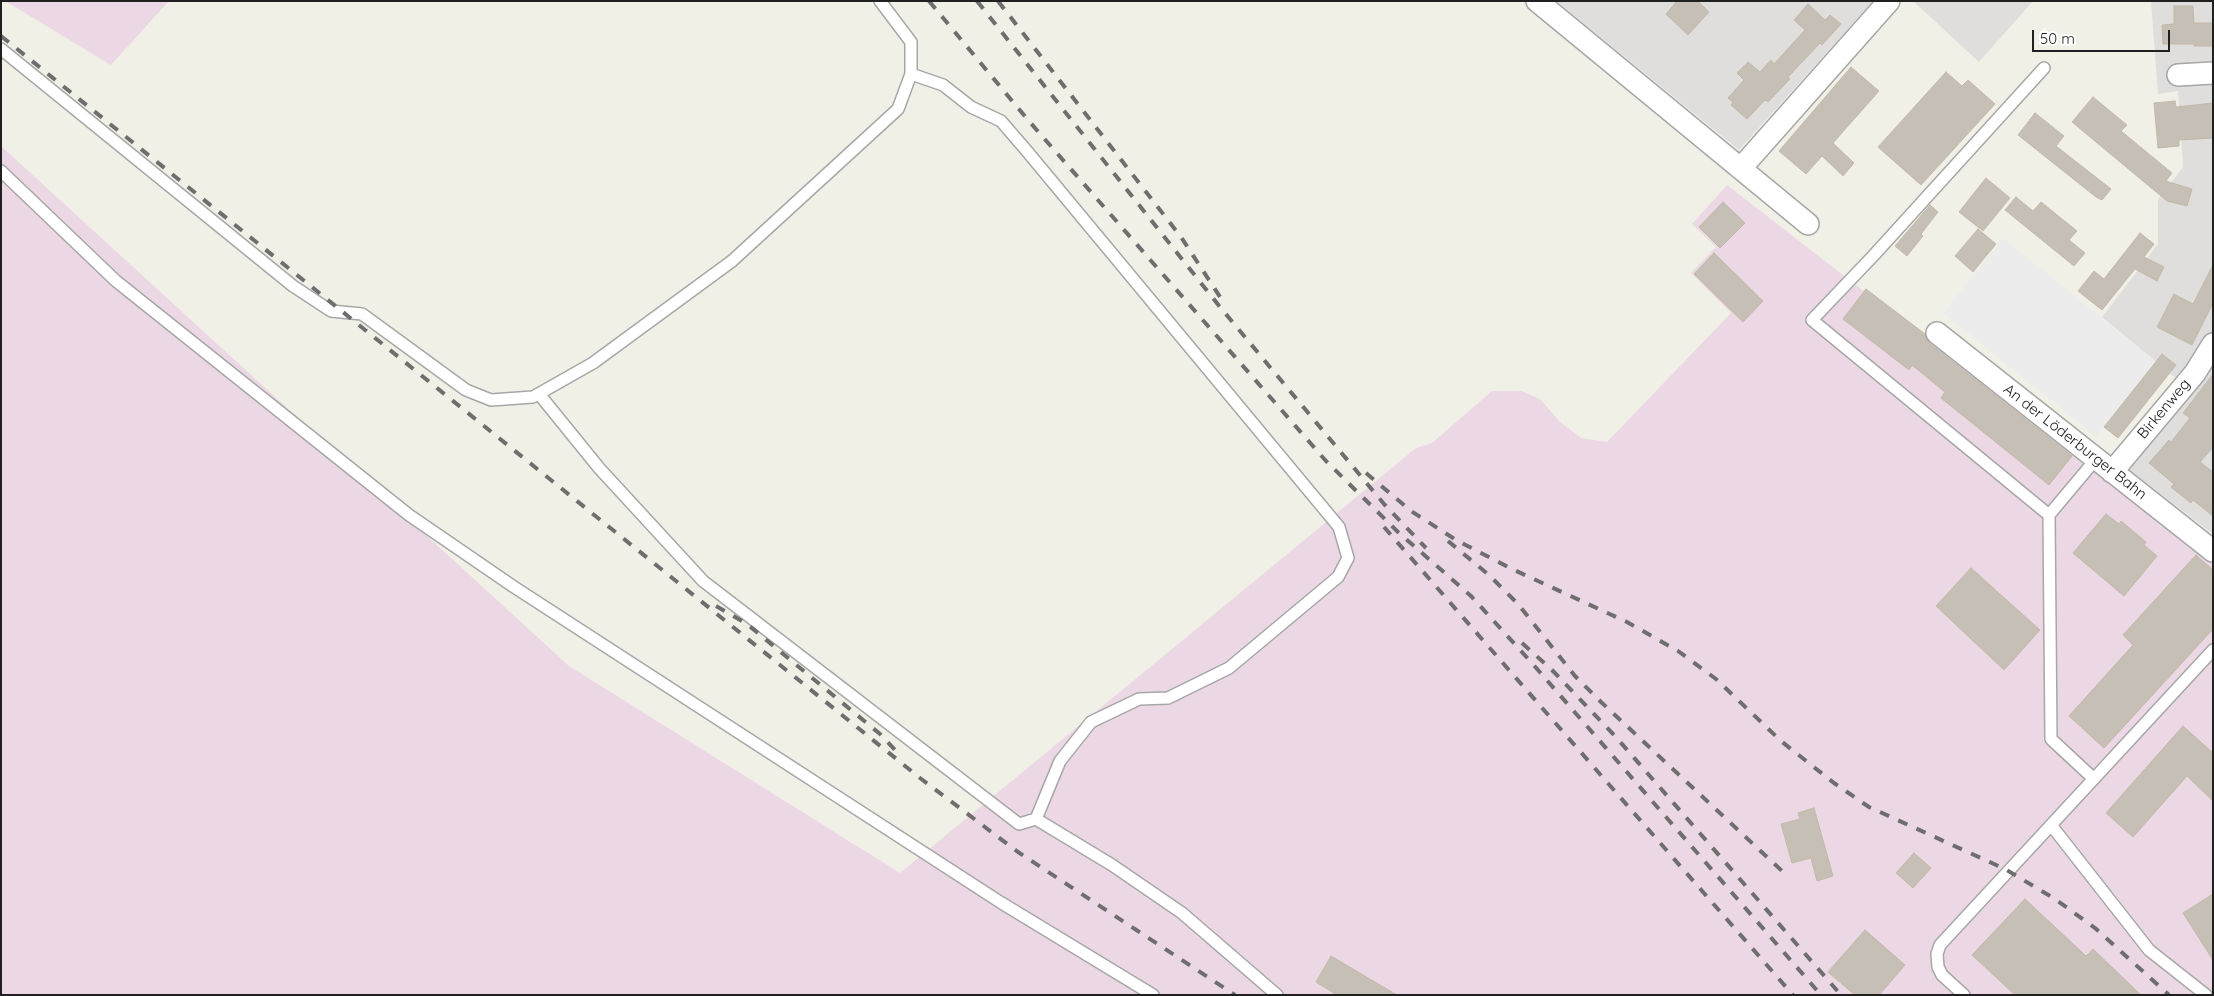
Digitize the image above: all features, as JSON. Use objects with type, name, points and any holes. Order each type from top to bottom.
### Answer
[{"type":"street","points":[[1537,1],[1808,224]]},
{"type":"street","points":[[1741,168],[1888,1]]},
{"type":"street","points":[[2178,76],[2213,73]]},
{"type":"street","name":"An der Löderburger Bahn","points":[[1937,333],[2213,551]]},
{"type":"street","name":"Birkenweg","points":[[2104,465],[2196,372],[2213,344]]},
{"type":"lane","points":[[1,49],[293,286],[331,311],[362,314],[466,390],[492,400],[533,397],[593,363],[732,261],[898,109],[911,74],[911,42],[880,1]]},
{"type":"lane","points":[[2044,68],[1874,255],[1812,320],[2049,516],[2051,547],[2051,739],[2094,779]]},
{"type":"lane","points":[[911,74],[943,85],[971,107],[1000,121],[1339,527],[1348,558],[1338,577],[1229,668],[1168,698],[1139,699],[1092,722],[1060,761],[1036,819]]},
{"type":"lane","points":[[1,171],[116,281],[409,515],[522,592],[992,896],[1153,995]]},
{"type":"lane","points":[[539,394],[599,468],[703,581],[1019,824],[1036,819],[1112,865],[1182,913],[1277,995]]},
{"type":"lane","points":[[2049,516],[2104,465]]},
{"type":"lane","points":[[1964,995],[1942,976],[1938,966],[1937,954],[1940,945],[2213,650]]},
{"type":"lane","points":[[2052,824],[2149,950],[2206,995]]},
{"type":"shaded area","points":[[5,1],[169,1],[111,65]]},
{"type":"shaded area","points":[[1556,1],[1873,1],[1739,150]]},
{"type":"shaded area","points":[[1913,1],[2033,1],[1979,62]]},
{"type":"shaded area","points":[[2151,1],[2213,1],[2213,534],[2127,468],[2190,390],[2102,317],[2158,244],[2158,200],[2183,167],[2178,91],[2158,94]]},
{"type":"shaded area","points":[[1,146],[569,666],[900,873],[1416,448],[1432,443],[1492,391],[1521,391],[1540,399],[1560,422],[1581,438],[1607,442],[1731,313],[1691,273],[1716,247],[1692,224],[1727,185],[2213,562],[2213,995],[1,995]]},
{"type":"shaded area","points":[[2003,238],[2155,361],[2096,437],[1943,313]]},
{"type":"building","points":[[1677,1],[1698,1],[1709,12],[1688,35],[1666,14]]},
{"type":"building","points":[[1808,4],[1825,20],[1830,15],[1841,24],[1788,77],[1790,79],[1768,102],[1765,100],[1747,119],[1731,105],[1733,102],[1728,98],[1744,80],[1737,73],[1748,62],[1760,72],[1771,60],[1774,64],[1805,30],[1794,20]]},
{"type":"building","points":[[2174,6],[2193,6],[2194,23],[2213,23],[2213,46],[2163,44],[2162,25],[2174,24]]},
{"type":"building","points":[[1851,67],[1879,91],[1833,143],[1854,163],[1843,176],[1822,156],[1806,174],[1779,151]]},
{"type":"building","points":[[1946,72],[1962,86],[1968,80],[1995,104],[1921,185],[1878,147]]},
{"type":"building","points":[[2093,97],[2127,125],[2121,131],[2172,173],[2166,181],[2192,189],[2187,206],[2167,201],[2072,122]]},
{"type":"building","points":[[2175,101],[2176,107],[2213,103],[2213,138],[2179,140],[2179,146],[2158,148],[2154,103]]},
{"type":"building","points":[[2035,113],[2064,136],[2056,146],[2111,189],[2102,200],[2018,135]]},
{"type":"building","points":[[1986,178],[2010,198],[1983,231],[1959,212]]},
{"type":"building","points":[[2016,197],[2033,211],[2041,202],[2077,231],[2069,240],[2085,253],[2074,266],[2005,210]]},
{"type":"building","points":[[1723,202],[1745,223],[1720,248],[1699,227]]},
{"type":"building","points":[[1930,205],[1938,212],[1921,234],[1923,236],[1907,256],[1895,246]]},
{"type":"building","points":[[1978,229],[1996,244],[1973,272],[1955,256]]},
{"type":"building","points":[[2140,233],[2154,244],[2144,257],[2164,267],[2157,281],[2135,269],[2102,310],[2078,291],[2094,271],[2104,279]]},
{"type":"building","points":[[1714,253],[1763,301],[1743,322],[1694,274]]},
{"type":"building","points":[[2213,265],[2213,303],[2192,345],[2157,327],[2174,294],[2193,304]]},
{"type":"building","points":[[1866,289],[1925,334],[1929,343],[2072,456],[2049,485],[1941,398],[1945,392],[1912,365],[1909,370],[1843,319]]},
{"type":"building","points":[[2162,354],[2176,365],[2118,438],[2104,427]]},
{"type":"building","points":[[2213,374],[2213,447],[2200,462],[2213,472],[2213,516],[2193,500],[2191,503],[2171,487],[2174,484],[2149,463],[2169,440],[2171,442],[2190,418],[2183,413]]},
{"type":"building","points":[[2106,514],[2119,524],[2121,521],[2146,542],[2144,545],[2157,556],[2124,596],[2073,553]]},
{"type":"building","points":[[2196,555],[2213,570],[2213,629],[2104,748],[2069,716],[2133,645],[2123,635]]},
{"type":"building","points":[[1971,568],[2040,630],[2004,670],[1936,606]]},
{"type":"building","points":[[2183,726],[2213,753],[2213,801],[2187,776],[2133,837],[2106,813]]},
{"type":"building","points":[[1814,808],[1833,876],[1817,881],[1811,858],[1792,863],[1781,824],[1800,819],[1798,813]]},
{"type":"building","points":[[1914,853],[1931,868],[1913,888],[1896,873]]},
{"type":"building","points":[[2213,894],[2213,960],[2183,913]]},
{"type":"building","points":[[2025,899],[2086,956],[2093,949],[2141,995],[2015,995],[1972,955]]},
{"type":"building","points":[[1865,930],[1905,965],[1879,995],[1855,995],[1828,972]]},
{"type":"building","points":[[1331,956],[1397,995],[1337,995],[1316,982]]},
{"type":"railway","points":[[929,1],[1028,120],[1326,461],[1398,532],[1471,596],[1531,662],[1821,995]]},
{"type":"railway","points":[[977,1],[1220,307],[1384,504],[1426,548]]},
{"type":"railway","points":[[998,1],[1181,237],[1224,303]]},
{"type":"railway","points":[[1,36],[920,778],[1018,852],[1235,995]]},
{"type":"railway","points":[[1366,473],[1411,511],[1456,540],[1512,569],[1627,622],[1678,651],[1716,679],[1781,741],[1834,783],[1869,807],[2005,869],[2055,899],[2095,928],[2169,995]]},
{"type":"railway","points":[[1384,527],[1793,995]]},
{"type":"railway","points":[[1448,541],[1489,575],[1518,604],[1575,676],[1601,702],[1782,871]]},
{"type":"railway","points":[[716,606],[747,624],[880,734],[895,750]]},
{"type":"railway","points":[[1522,643],[1552,670],[1615,736],[1841,995]]}]
